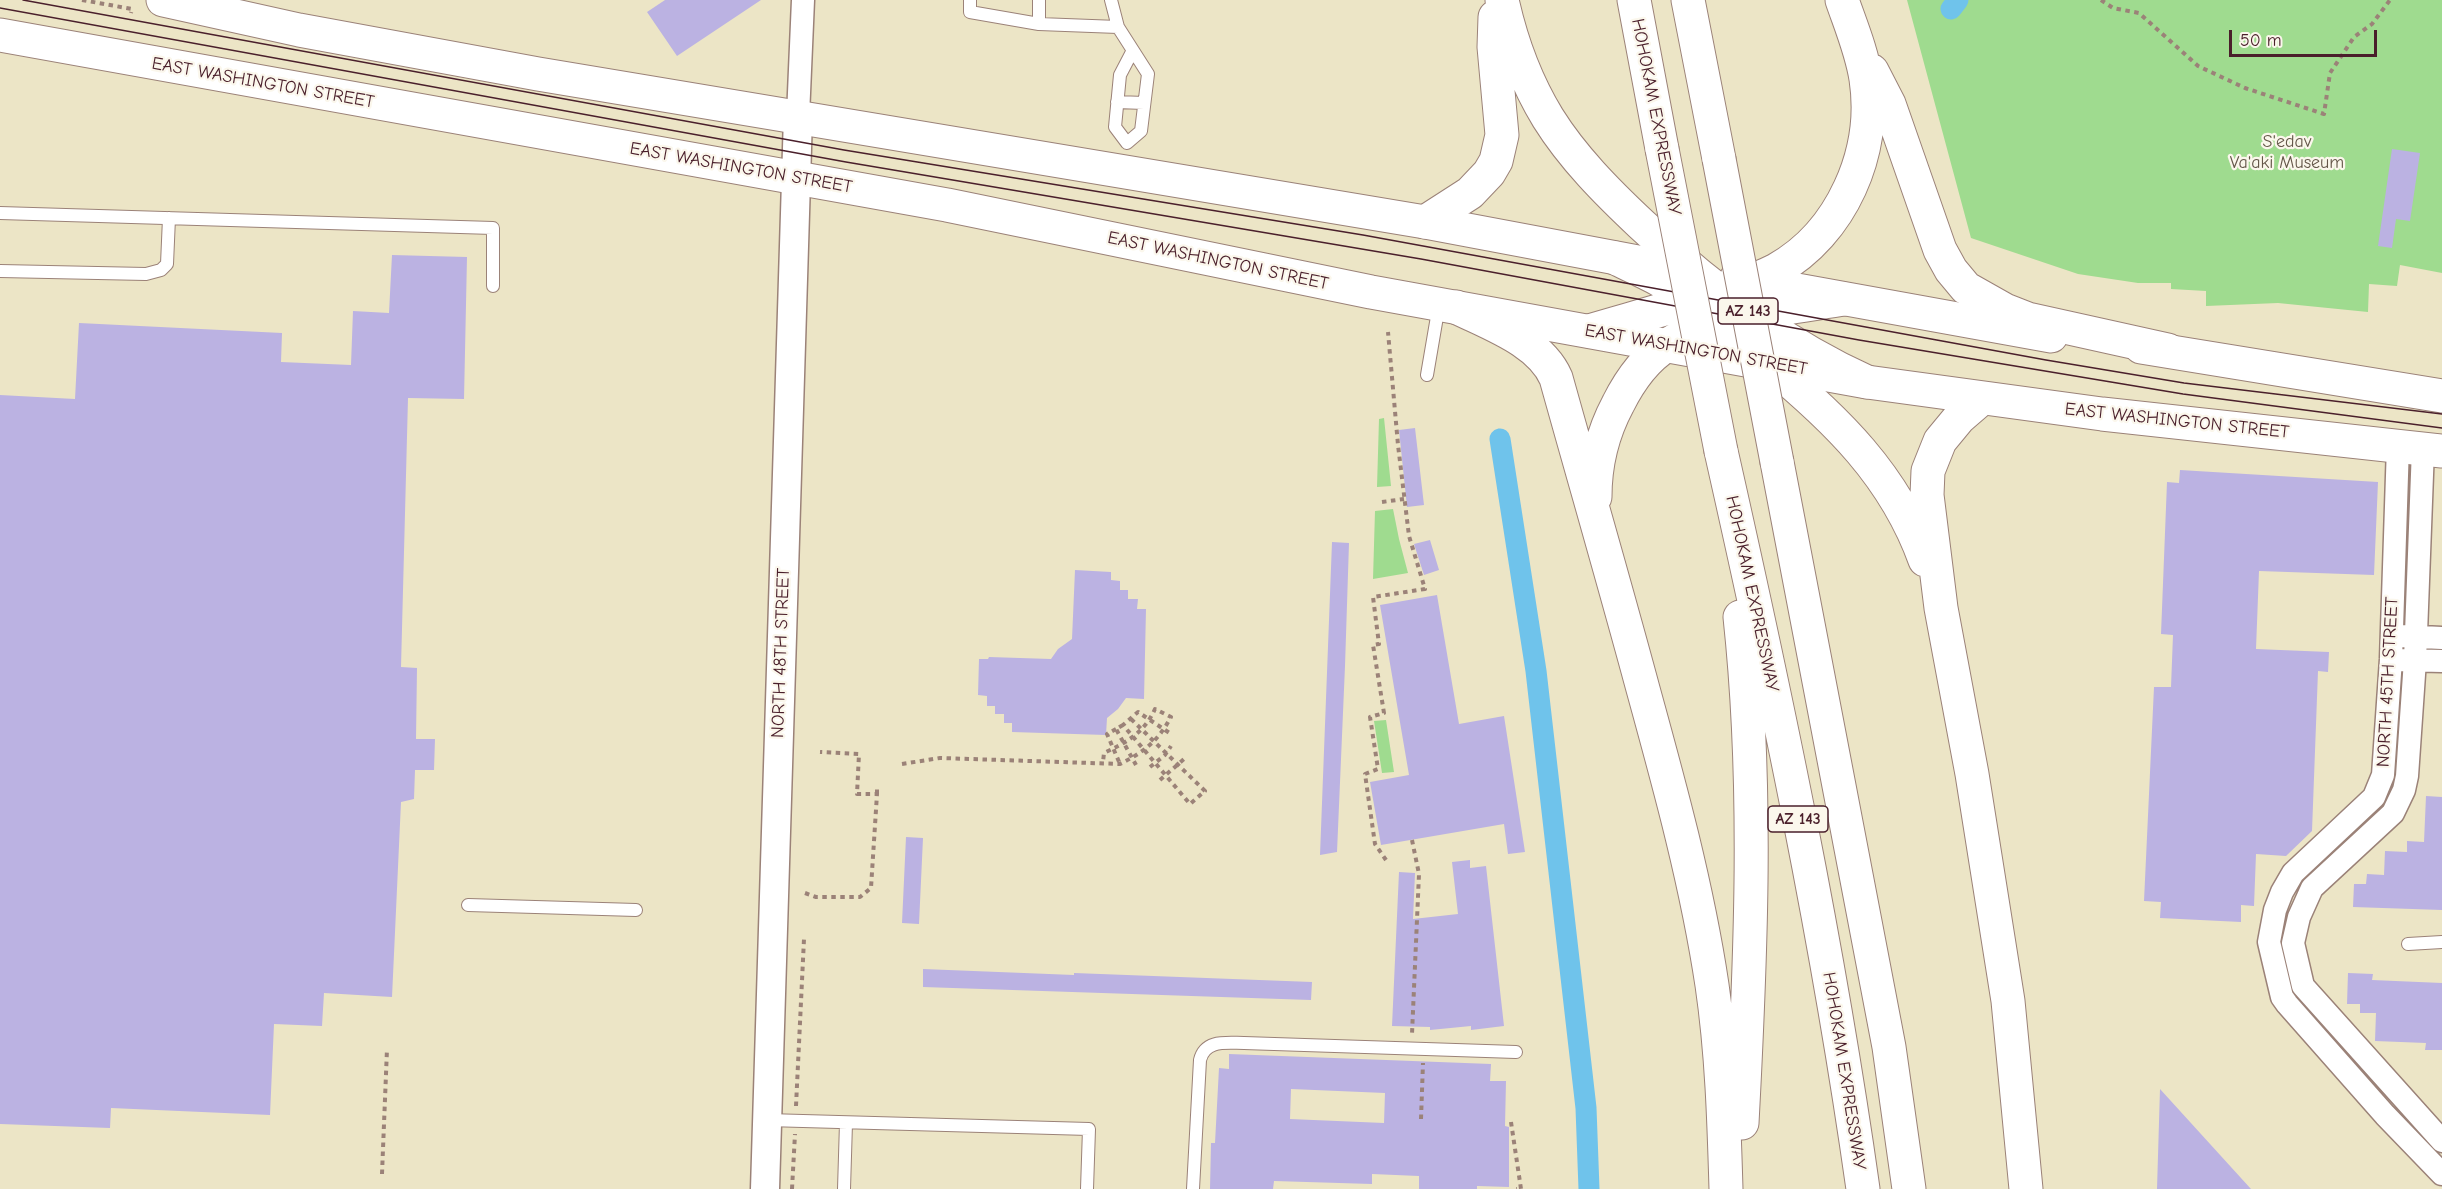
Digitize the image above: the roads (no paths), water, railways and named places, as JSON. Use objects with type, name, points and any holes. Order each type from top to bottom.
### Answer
[{"type":"main road","points":[[163,0],[345,39],[538,74],[798,116],[1126,157],[1425,222],[1615,258],[1721,297],[1844,299],[2050,335],[2168,350],[2442,396]]},
{"type":"main road","points":[[1425,222],[1470,194],[1489,173],[1498,154],[1502,135],[1494,47],[1496,0]]},
{"type":"main road","points":[[1502,0],[1514,44],[1526,75],[1558,132],[1614,199],[1721,297],[1828,363],[1867,382]]},
{"type":"main road","name":"HOHOKAM EXPRESSWAY","points":[[1634,0],[1721,451],[1766,652],[1829,977],[1863,1189]]},
{"type":"main road","name":"AZ 143","points":[[1688,0],[1870,943],[1911,1189]]},
{"type":"main road","points":[[1589,331],[1721,297],[1777,269],[1803,249],[1838,210],[1854,178],[1864,146],[1868,114],[1866,78],[1842,0]]},
{"type":"main road","points":[[1853,31],[1888,104],[1940,250],[1951,270],[1966,288],[2022,317],[2168,350]]},
{"type":"main road","name":"EAST WASHINGTON STREET","points":[[0,35],[795,177],[1296,277],[1867,382],[2102,414],[2421,448]]},
{"type":"main road","points":[[1597,516],[1595,479],[1605,432],[1622,396],[1632,380],[1667,345],[1708,326],[1721,297]]},
{"type":"main road","points":[[1721,297],[1770,364],[1804,391],[1851,438],[1887,485],[1922,550],[1941,608]]},
{"type":"main road","points":[[1447,305],[1516,339],[1543,358],[1551,368],[1579,466],[1597,516],[1671,793],[1700,917],[1717,1021],[1726,1189]]},
{"type":"main road","points":[[1981,399],[1945,434],[1930,461],[1927,495],[1941,608],[1970,763],[2008,1001],[2026,1189]]},
{"type":"main road","points":[[1721,451],[1744,655],[1751,779],[1751,928],[1739,1189]]},
{"type":"street","points":[[798,116],[804,0]]},
{"type":"street","name":"NORTH 48TH STREET","points":[[765,1189],[798,116]]},
{"type":"street","name":"NORTH 45TH STREET","points":[[2421,448],[2391,635],[2385,761],[2380,786],[2374,797],[2320,845],[2293,873],[2276,910],[2269,942],[2282,997],[2385,1115],[2442,1174]]},
{"type":"street","name":"NORTH 45TH STREET","points":[[2421,448],[2415,660],[2407,776],[2400,801],[2384,824],[2337,862],[2312,888],[2299,917],[2293,944],[2303,986],[2442,1141]]},
{"type":"street","points":[[2391,635],[2442,638]]},
{"type":"street","points":[[2391,659],[2442,662]]},
{"type":"lane","points":[[970,0],[970,12],[1039,24],[1118,27]]},
{"type":"lane","points":[[1039,0],[1039,24]]},
{"type":"lane","points":[[1111,0],[1118,27],[1148,74],[1141,131],[1126,157]]},
{"type":"lane","points":[[1126,157],[1115,128],[1120,75],[1132,52]]},
{"type":"lane","points":[[1117,102],[1144,104]]},
{"type":"lane","points":[[0,213],[494,228],[493,286]]},
{"type":"lane","points":[[0,271],[146,274],[160,270],[167,264],[169,218]]},
{"type":"lane","points":[[1427,375],[1447,305]]},
{"type":"lane","points":[[468,905],[636,910]]},
{"type":"lane","points":[[2408,944],[2442,942]]},
{"type":"lane","points":[[1193,1189],[1200,1060],[1205,1049],[1212,1045],[1244,1043],[1516,1052]]},
{"type":"lane","points":[[2385,1115],[2403,1099]]},
{"type":"lane","points":[[767,1120],[1089,1129],[1087,1189]]},
{"type":"lane","points":[[844,1189],[846,1123]]},
{"type":"waterway","points":[[1951,9],[1958,0]]},
{"type":"waterway","points":[[1500,439],[1536,671],[1586,1108],[1589,1189]]},
{"type":"tram line","points":[[23,0],[844,150],[1363,235],[2046,360],[2184,383],[2442,414]]},
{"type":"tram line","points":[[0,8],[846,162],[1421,259],[1859,340],[2183,394],[2442,428]]},
{"type":"park label","name":"S'edav Va'aki Museum","points":[[2287,152]]}]
